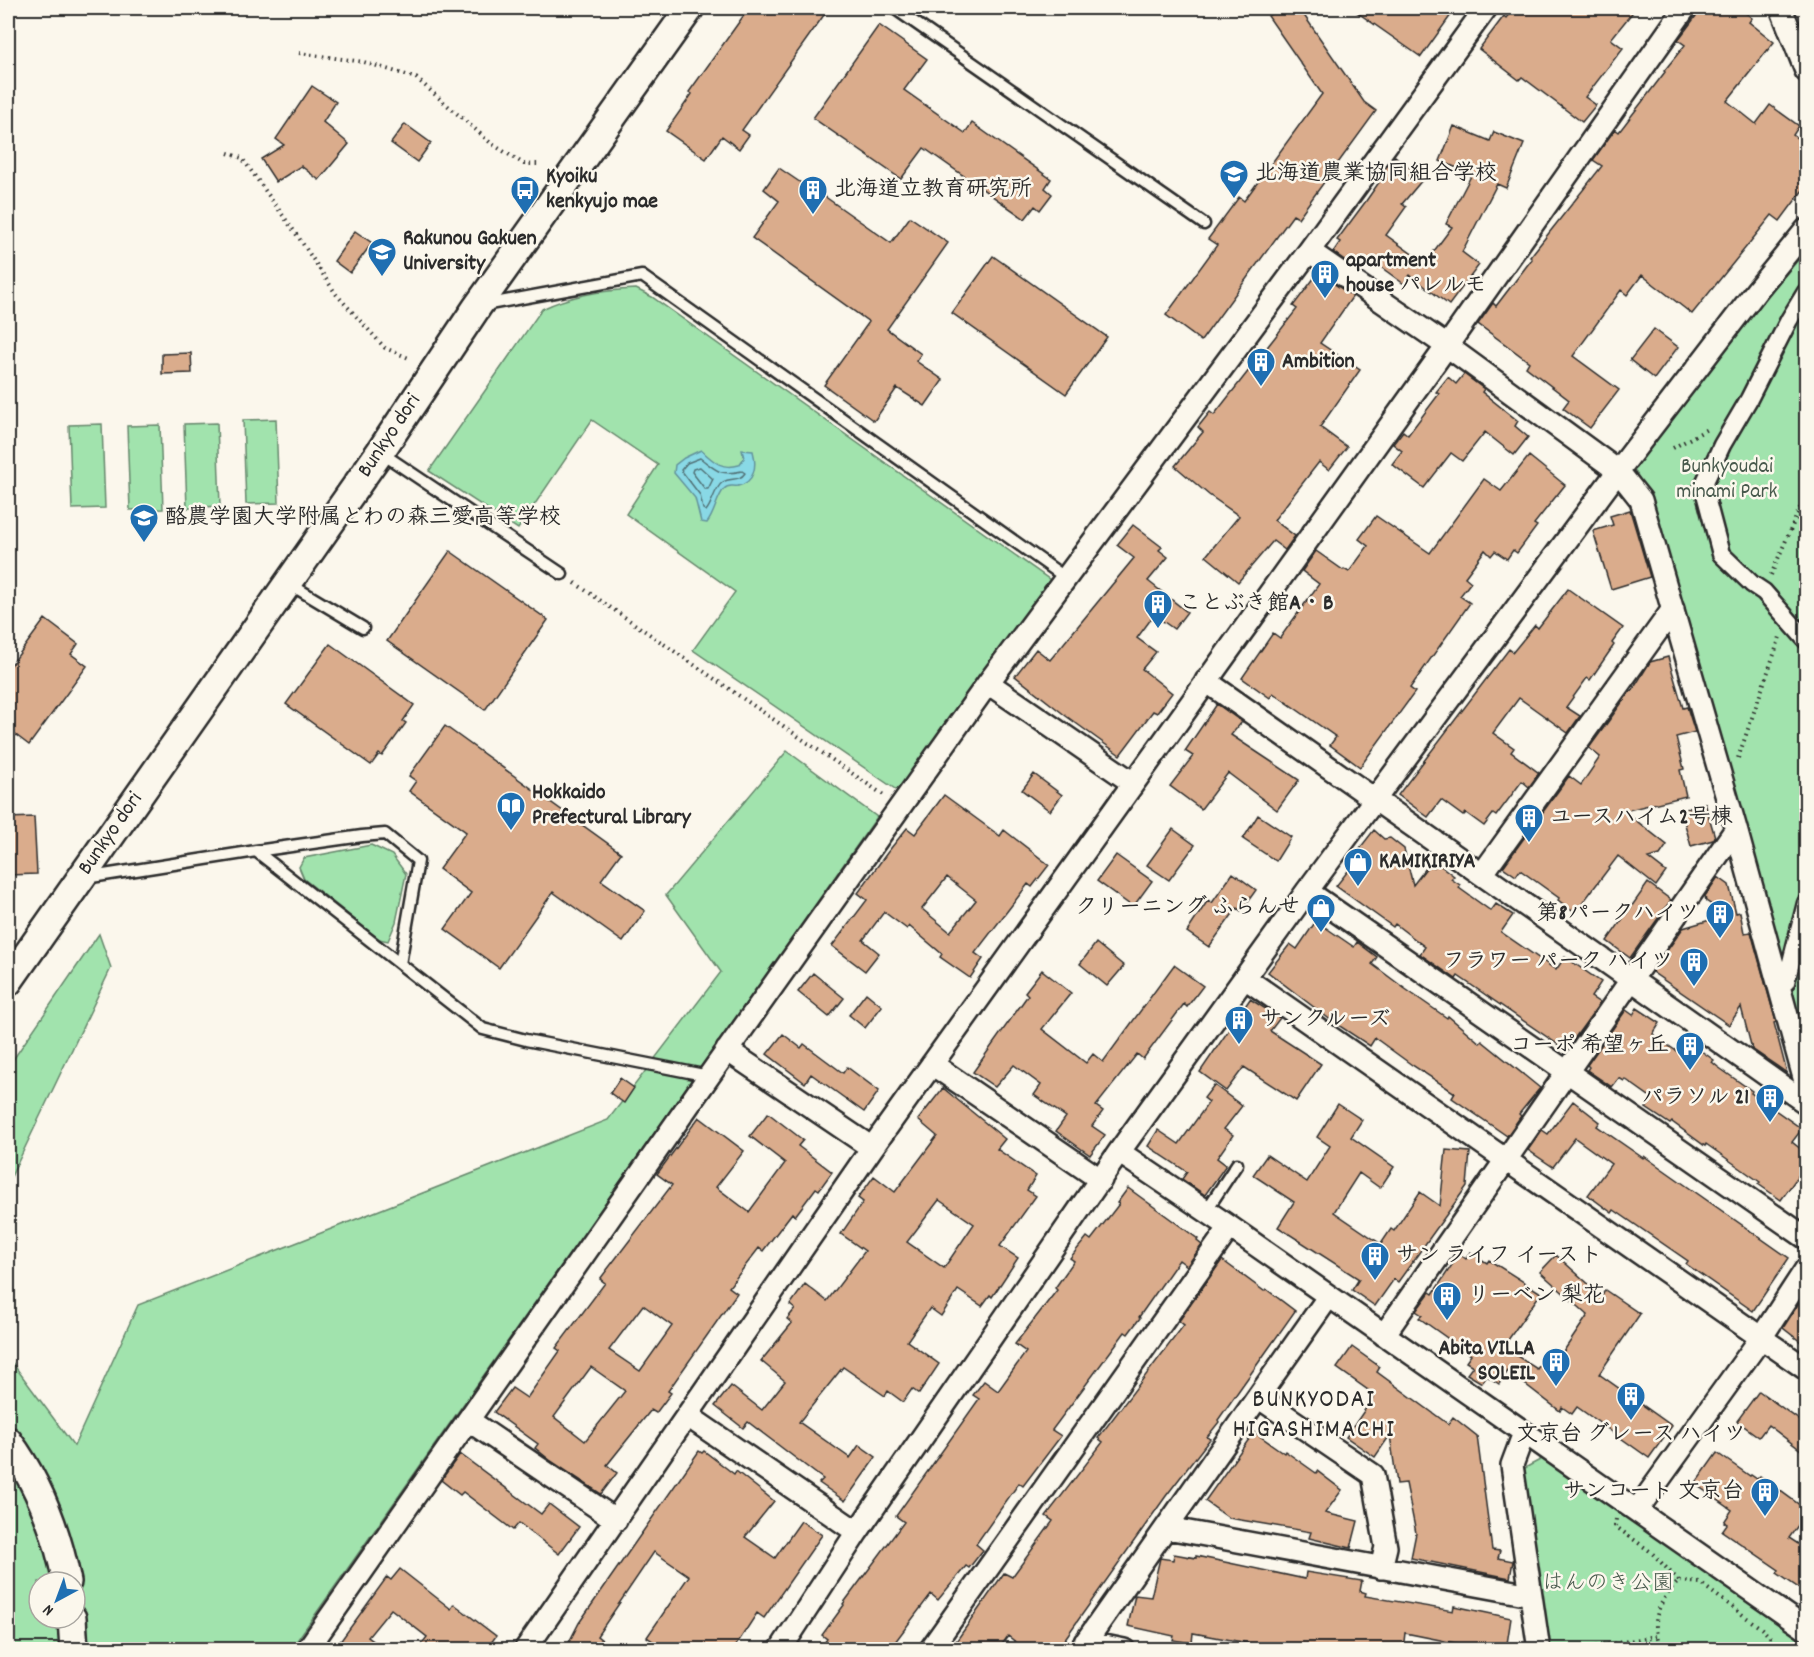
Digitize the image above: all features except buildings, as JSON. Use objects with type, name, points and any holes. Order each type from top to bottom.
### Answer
[{"type":"street","name":"Bunkyo dori","points":[[8,982],[380,452],[477,307],[690,8]]},
{"type":"street","points":[[307,1650],[727,1050],[988,683],[1486,8]]},
{"type":"street","points":[[525,1650],[872,1148],[1447,346],[1685,8]]},
{"type":"street","points":[[1781,8],[1806,71]]},
{"type":"street","points":[[780,1650],[857,1532],[1119,1152],[1307,891],[1618,471],[1806,230]]},
{"type":"street","points":[[1309,250],[1447,346],[1618,471],[1641,500],[1736,829],[1806,1084]]},
{"type":"street","points":[[1806,292],[1722,445],[1703,486],[1721,554],[1752,584],[1764,592],[1806,640]]},
{"type":"street","points":[[1483,873],[1673,609]]},
{"type":"street","points":[[1206,681],[1374,800],[1483,873],[1806,1103]]},
{"type":"street","points":[[988,683],[1133,783]]},
{"type":"street","points":[[1384,1335],[1736,829]]},
{"type":"street","points":[[1307,891],[1806,1238]]},
{"type":"street","points":[[1786,982],[1806,903]]},
{"type":"street","points":[[1245,978],[1806,1370]]},
{"type":"street","points":[[727,1050],[872,1148]]},
{"type":"street","points":[[932,1064],[1101,1180]]},
{"type":"street","points":[[1119,1152],[1806,1629]]},
{"type":"street","points":[[930,1650],[1230,1227]]},
{"type":"street","points":[[1629,1505],[1761,1338],[1806,1269]]},
{"type":"street","points":[[1124,1650],[1083,1646],[1329,1296]]},
{"type":"street","points":[[1258,1397],[1373,1475],[1386,1547],[1381,1568]]},
{"type":"street","points":[[688,1416],[857,1532]]},
{"type":"street","points":[[468,1420],[616,1520]]},
{"type":"street","points":[[1524,1433],[1512,1465],[1539,1650]]},
{"type":"street","points":[[8,1442],[22,1462],[43,1503],[59,1545],[64,1570]]},
{"type":"street","points":[[1167,1528],[1531,1595]]},
{"type":"street","points":[[73,1630],[74,1650]]},
{"type":"lane","points":[[894,8],[1204,224]]},
{"type":"lane","points":[[477,307],[642,276],[1066,578]]},
{"type":"lane","points":[[380,452],[561,574]]},
{"type":"lane","points":[[288,583],[363,628]]},
{"type":"lane","points":[[79,879],[256,851],[385,834],[418,861],[400,964]]},
{"type":"lane","points":[[256,851],[483,1029],[526,1040],[709,1076]]},
{"type":"lane","points":[[1206,1211],[1237,1164]]},
{"type":"path","points":[[299,53],[364,62],[416,78],[492,144],[524,164],[541,164]]},
{"type":"path","points":[[228,153],[242,158],[336,294],[385,348],[411,359]]},
{"type":"path","points":[[1764,592],[1806,494]]},
{"type":"path","points":[[561,574],[901,806]]},
{"type":"path","points":[[1737,761],[1787,618]]},
{"type":"path","points":[[1629,1505],[1615,1526],[1651,1552],[1679,1581],[1700,1583],[1762,1629],[1770,1637],[1767,1650]]},
{"type":"path","points":[[1662,1650],[1656,1636],[1658,1612],[1666,1594],[1679,1581]]},
{"type":"path","points":[[1578,1650],[1656,1636]]},
{"type":"green space","name":"Bunkyoudai minami Park","points":[[1806,251],[1806,1049],[1650,498],[1634,469],[1767,296]]},
{"type":"green space","points":[[636,289],[652,297],[1053,582],[901,793],[693,650],[735,592],[626,514],[658,465],[592,420],[518,529],[429,471],[542,309],[588,294]]},
{"type":"green space","points":[[276,419],[279,503],[246,504],[243,420]]},
{"type":"green space","points":[[217,423],[220,506],[187,508],[184,424]]},
{"type":"green space","points":[[102,424],[105,508],[72,509],[69,425]]},
{"type":"green space","points":[[160,425],[163,509],[130,510],[127,426]]},
{"type":"green space","points":[[787,751],[877,817],[291,1649],[8,1649],[8,1357],[74,1446],[138,1305],[608,1120],[721,972],[666,895]]},
{"type":"green space","points":[[371,845],[392,855],[406,874],[396,922],[388,941],[379,939],[304,879],[299,867],[304,858]]},
{"type":"green space","points":[[99,934],[111,968],[8,1183],[8,1067]]},
{"type":"green space","name":"はんのき公園","points":[[1542,1459],[1805,1641],[1799,1650],[1549,1649],[1523,1469]]},
{"type":"water","points":[[701,450],[723,466],[739,465],[744,458],[742,450],[753,451],[755,462],[753,473],[748,481],[724,489],[707,523],[701,522],[695,498],[674,473],[675,465]]},
{"type":"place","name":"北海道農業協同組合学校","points":[[1234,200]]},
{"type":"place","name":"Kyoiku kenkyujo mae","points":[[525,216]]},
{"type":"place","name":"北海道立教育研究所","points":[[813,216]]},
{"type":"place","name":"Rakunou Gakuen University","points":[[382,278]]},
{"type":"place","name":"apartment house パレルモ","points":[[1325,300]]},
{"type":"place","name":"Ambition","points":[[1261,388]]},
{"type":"place","name":"酪農学園大学附属とわの森三愛高等学校","points":[[144,544]]},
{"type":"place","name":"ことぶき館A・B","points":[[1158,630]]},
{"type":"place","name":"Hokkaido Prefectural Library","points":[[511,832]]},
{"type":"place","name":"ユースハイム2号棟","points":[[1529,844]]},
{"type":"place","name":"KAMIKIRIYA","points":[[1358,888]]},
{"type":"place","name":"クリーニング ふらんせ","points":[[1321,934]]},
{"type":"place","name":"第8パークハイツ","points":[[1720,940]]},
{"type":"place","name":"フラワー パーク ハイツ","points":[[1694,988]]},
{"type":"place","name":"サンクルーズ","points":[[1239,1046]]},
{"type":"place","name":"コーポ 希望ヶ丘","points":[[1690,1072]]},
{"type":"place","name":"パラソル 21","points":[[1770,1124]]},
{"type":"place","name":"サン ライフ イースト","points":[[1375,1282]]},
{"type":"place","name":"リーベン 梨花","points":[[1447,1322]]},
{"type":"place","name":"Abita VILLA SOLEIL","points":[[1556,1388]]},
{"type":"place","name":"文京台 グレース ハイツ","points":[[1631,1422]]},
{"type":"place","name":"サンコート 文京台","points":[[1765,1518]]},
{"type":"district","name":"BUNKYODAI HIGASHIMACHI","points":[[1314,1415]]}]
